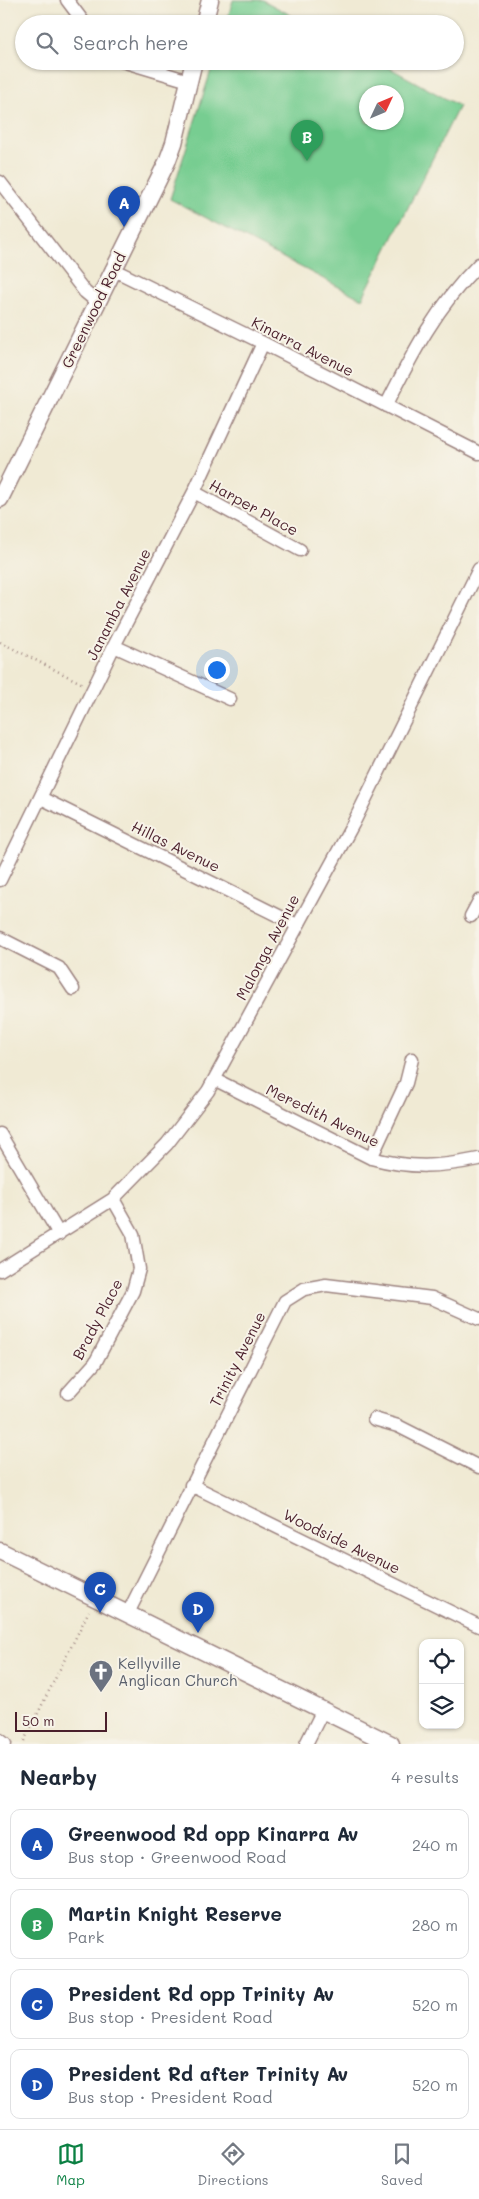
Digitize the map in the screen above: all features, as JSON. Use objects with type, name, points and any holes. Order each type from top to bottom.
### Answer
[{"type":"street","points":[[67,0],[78,15]]},
{"type":"street","points":[[206,15],[210,0]]},
{"type":"street","points":[[152,70],[189,81]]},
{"type":"street","name":"Greenwood Road","points":[[0,499],[112,269],[167,162],[174,143],[192,70]]},
{"type":"street","points":[[1,185],[85,292],[97,302]]},
{"type":"street","points":[[386,406],[435,315],[448,297],[479,264]]},
{"type":"street","name":"Kinarra Avenue","points":[[112,269],[263,343],[479,453]]},
{"type":"street","name":"Janamba Avenue","points":[[0,880],[114,646],[194,492],[263,343]]},
{"type":"street","name":"Harper Place","points":[[194,492],[300,550]]},
{"type":"street","name":"Malonga Avenue","points":[[0,1270],[113,1199],[167,1144],[216,1080],[352,824],[479,569]]},
{"type":"street","points":[[114,646],[230,699]]},
{"type":"street","name":"Hillas Avenue","points":[[41,798],[297,925]]},
{"type":"street","points":[[471,916],[479,901]]},
{"type":"street","points":[[0,938],[59,968],[73,989]]},
{"type":"street","points":[[371,1158],[406,1083],[412,1059]]},
{"type":"street","name":"Meredith Avenue","points":[[216,1080],[371,1158],[392,1164],[425,1167],[479,1159]]},
{"type":"street","points":[[0,1134],[59,1234]]},
{"type":"street","name":"Brady Place","points":[[68,1393],[95,1362],[133,1292],[139,1269],[133,1234],[113,1199]]},
{"type":"street","name":"Trinity Avenue","points":[[127,1615],[280,1309],[294,1294],[316,1285],[326,1285],[418,1295],[447,1303],[479,1319]]},
{"type":"street","points":[[374,1419],[398,1426],[479,1467]]},
{"type":"street","name":"Woodside Avenue","points":[[191,1486],[479,1626]]},
{"type":"street","points":[[0,1551],[391,1744]]},
{"type":"street","points":[[306,1744],[322,1710]]},
{"type":"street","points":[[0,1740],[6,1744]]},
{"type":"path","points":[[0,642],[93,689]]},
{"type":"path","points":[[24,1741],[89,1611]]},
{"type":"green space","points":[[233,0],[263,0],[290,15],[229,15]]},
{"type":"green space","points":[[211,70],[393,70],[459,106],[362,299],[170,199]]},
{"type":"place","name":"Martin Knight Reserve","points":[[307,161]]},
{"type":"place","name":"Greenwood Rd opp Kinarra Av","points":[[124,227]]},
{"type":"place","name":"President Rd opp Trinity Av","points":[[100,1613]]},
{"type":"place","name":"President Rd after Trinity Av","points":[[198,1633]]},
{"type":"place","name":"Kellyville Anglican Church","points":[[101,1693]]}]
